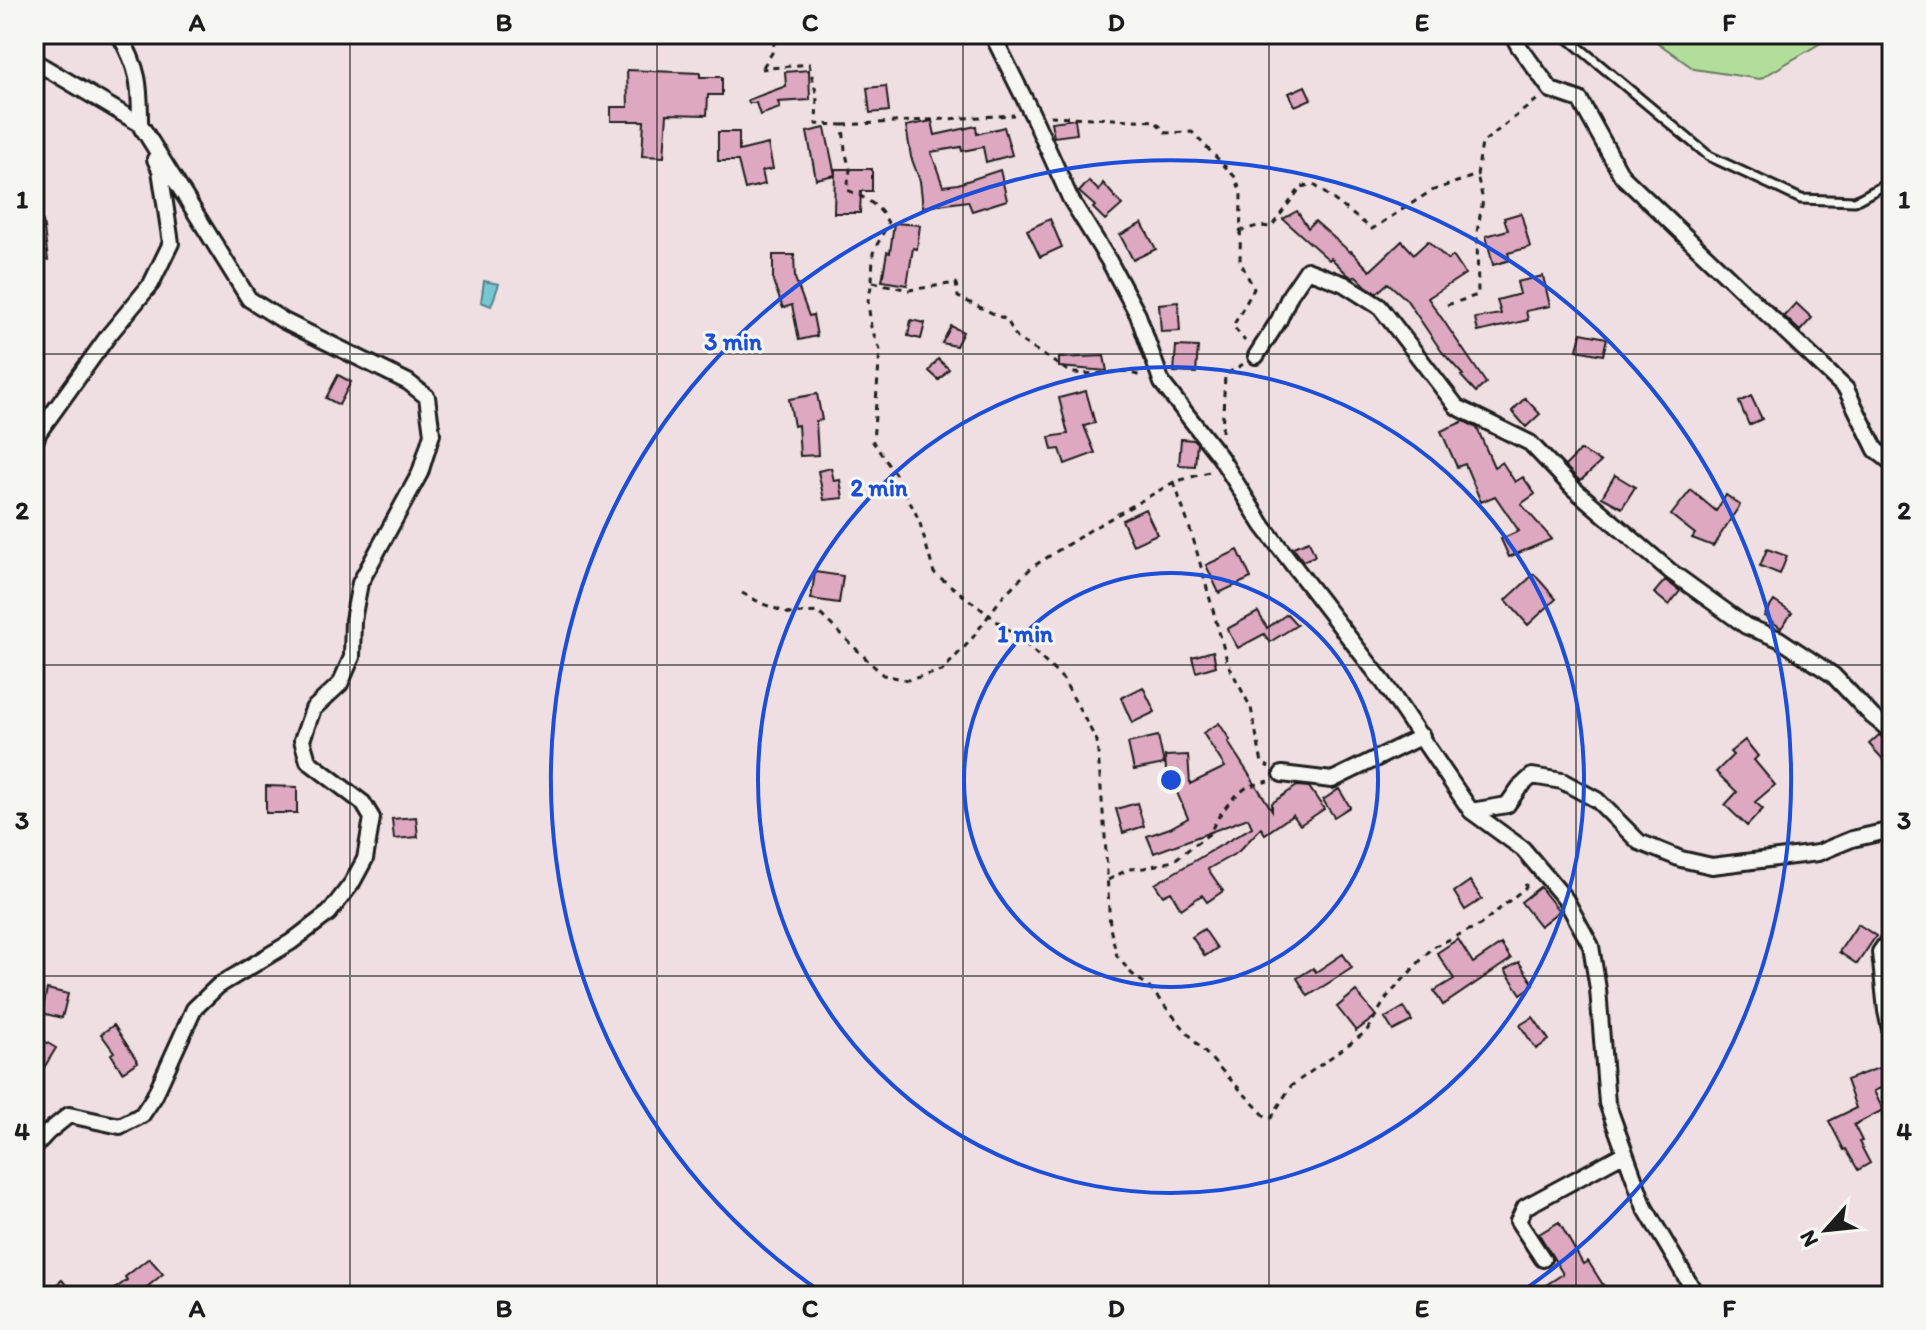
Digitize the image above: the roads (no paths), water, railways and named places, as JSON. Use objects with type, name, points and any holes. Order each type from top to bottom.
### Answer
[{"type":"street","points":[[34,444],[39,432],[99,348],[151,284],[171,243],[160,170],[140,124],[140,88],[133,59],[119,34]]},
{"type":"street","points":[[992,34],[1070,198],[1138,315],[1162,383],[1220,457],[1263,526],[1384,683],[1471,811],[1523,849],[1566,900],[1591,946],[1598,989],[1607,1103],[1645,1208],[1697,1296]]},
{"type":"street","points":[[1512,34],[1551,90],[1580,100],[1622,176],[1846,389],[1876,450],[1892,463]]},
{"type":"street","points":[[34,61],[140,124],[249,299],[284,321],[418,389],[427,397],[432,434],[420,473],[360,583],[353,620],[352,657],[340,684],[313,709],[302,740],[308,761],[363,803],[372,818],[365,859],[352,883],[329,913],[304,933],[218,986],[194,1009],[154,1097],[142,1115],[120,1126],[69,1115],[34,1147]]},
{"type":"street","points":[[1256,356],[1307,270],[1344,284],[1380,307],[1457,407],[1530,443],[1574,489],[1670,571],[1746,626],[1779,639],[1833,675],[1892,732]]},
{"type":"street","points":[[1282,774],[1332,780],[1422,736]]},
{"type":"street","points":[[1471,811],[1507,805],[1532,776],[1562,781],[1597,800],[1639,842],[1681,859],[1712,866],[1818,853],[1852,839],[1892,830]]},
{"type":"street","points":[[1892,935],[1880,952],[1892,1039]]},
{"type":"street","points":[[1543,1259],[1518,1221],[1525,1207],[1625,1153]]},
{"type":"street","points":[[34,1291],[38,1296]]},
{"type":"lane","points":[[1567,34],[1570,40],[1709,156],[1801,199],[1855,201],[1892,181]]},
{"type":"water","points":[[484,281],[499,284],[491,306],[481,302]]}]
